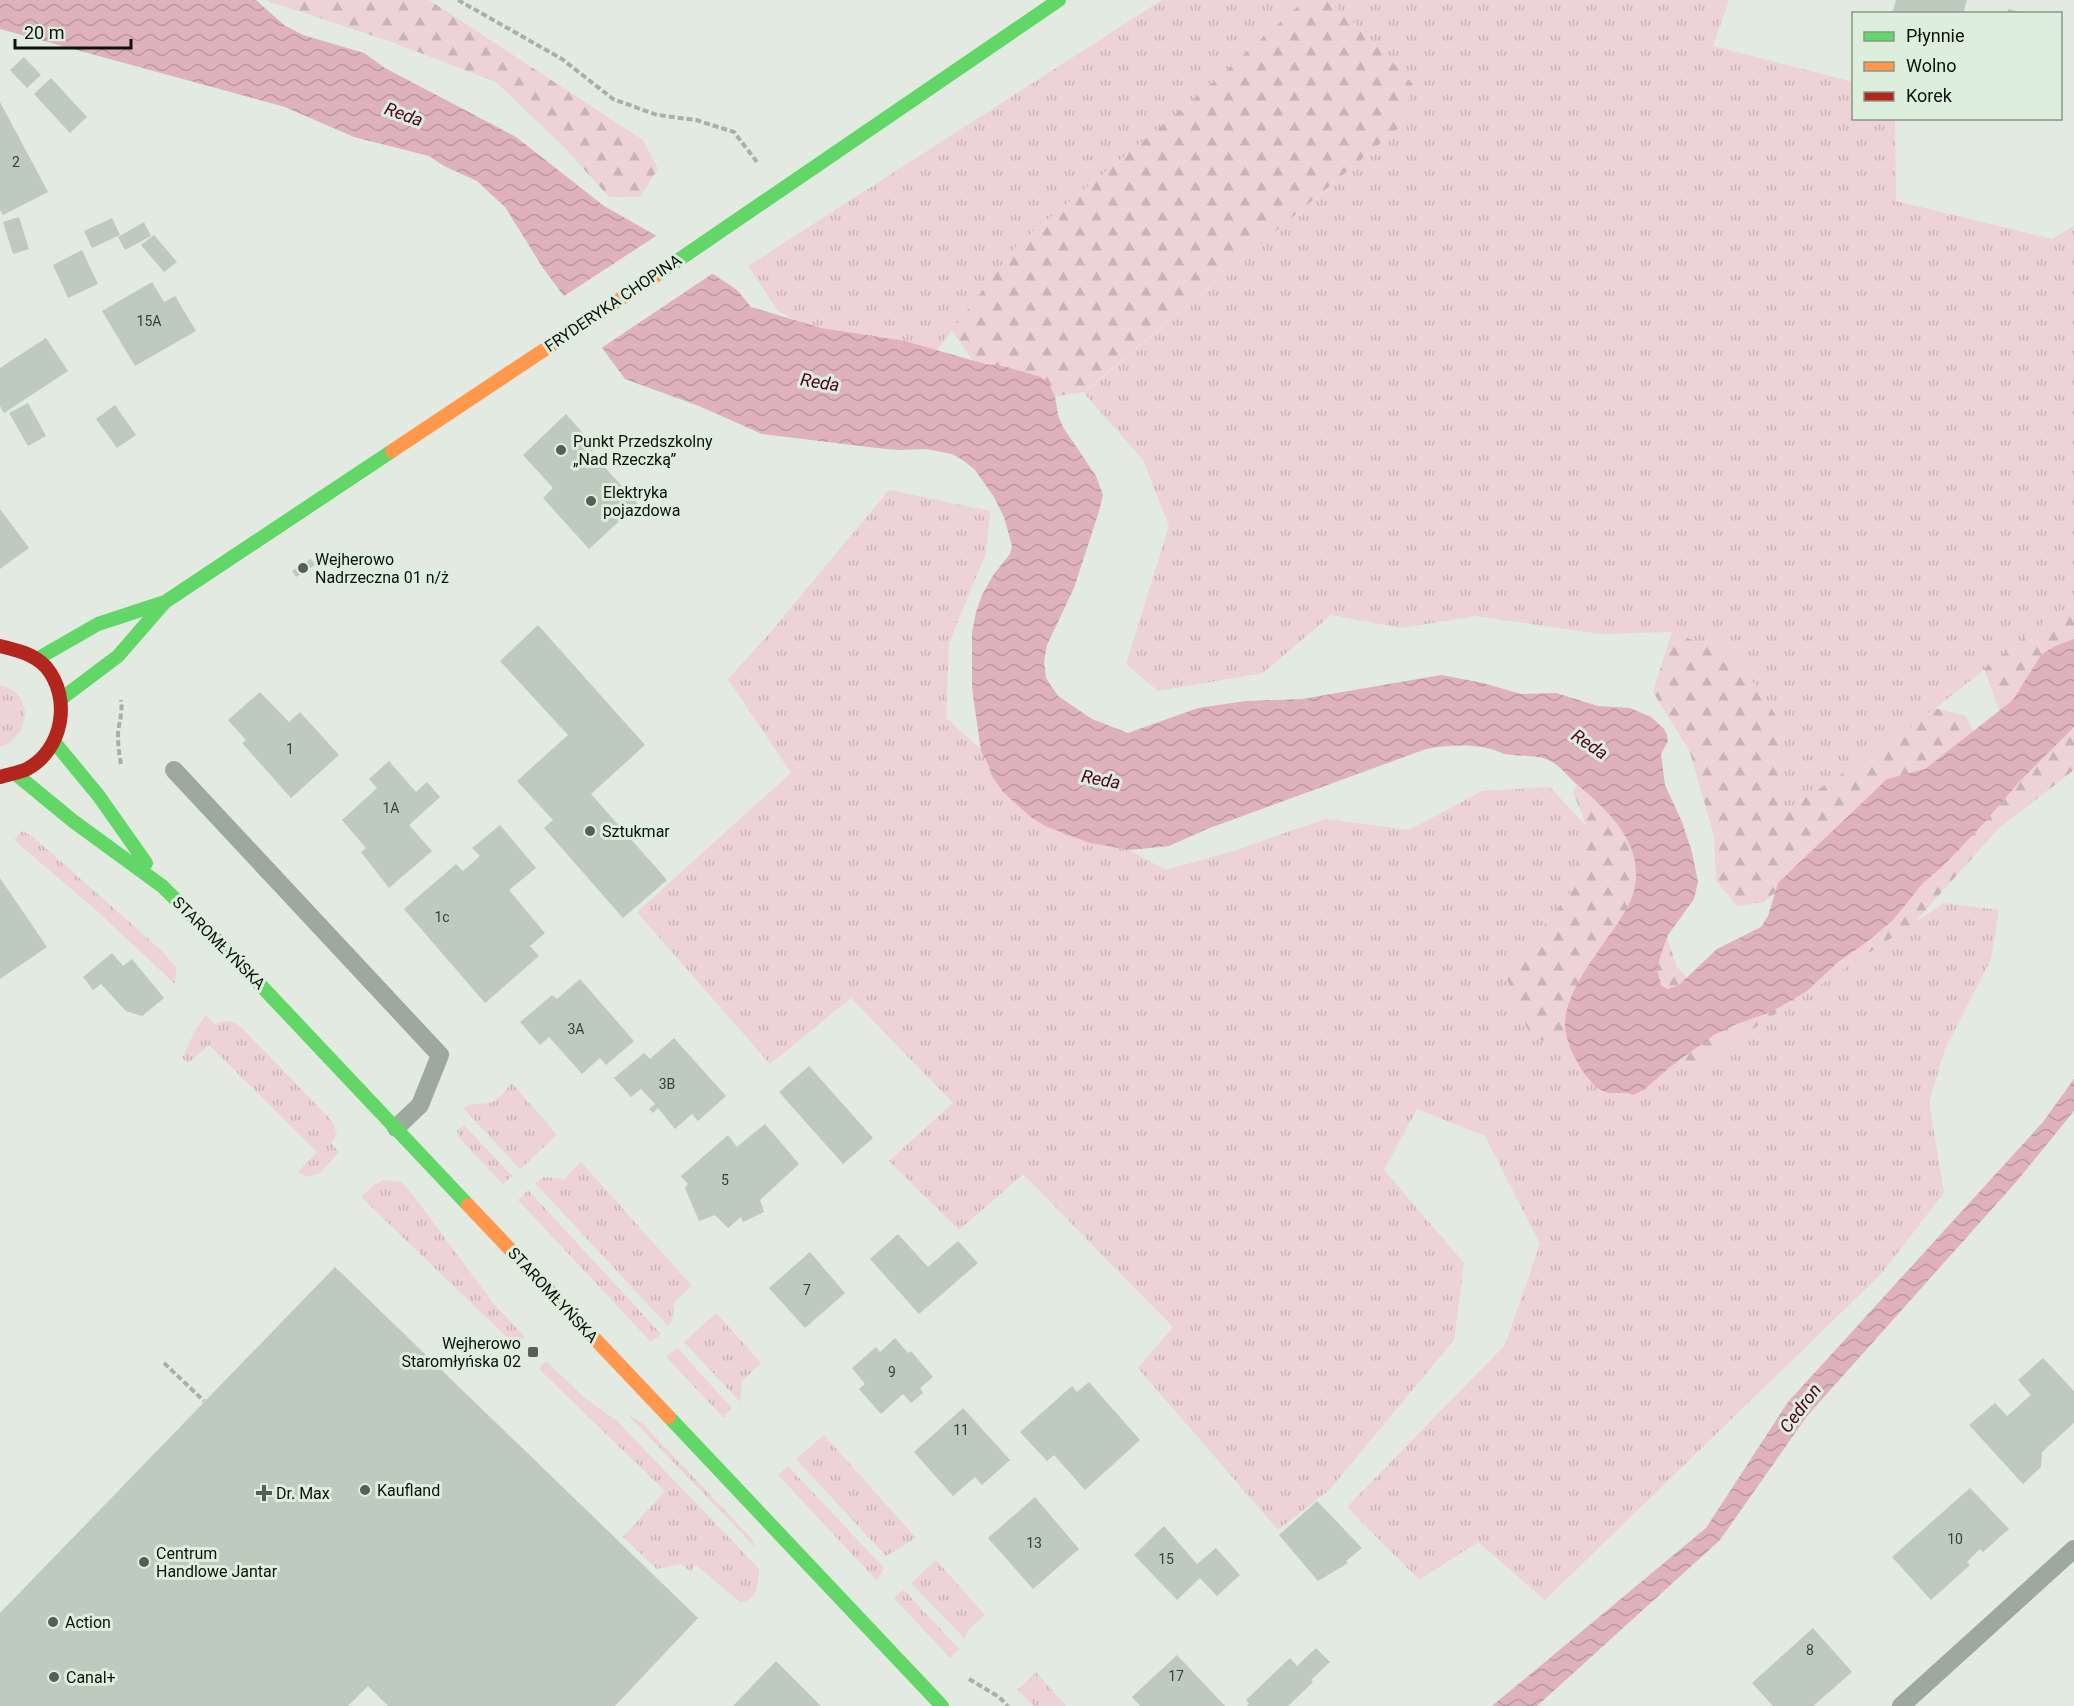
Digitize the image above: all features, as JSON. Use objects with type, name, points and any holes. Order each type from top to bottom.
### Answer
[{"type":"main road","name":"FRYDERYKA CHOPINA","points":[[61,699],[118,656],[165,602],[716,235],[1059,0]]},
{"type":"main road","name":"FRYDERYKA CHOPINA","points":[[37,659],[98,624],[165,602]]},
{"type":"main road","points":[[0,646],[13,647],[37,659],[53,677],[61,699],[62,722],[55,743],[39,763],[17,775],[0,777]]},
{"type":"main road","name":"STAROMŁYŃSKA","points":[[55,743],[98,795],[162,886]]},
{"type":"main road","name":"STAROMŁYŃSKA","points":[[17,775],[73,821],[162,886],[234,957],[942,1706]]},
{"type":"lane","points":[[174,770],[440,1055],[420,1105],[396,1128]]},
{"type":"lane","points":[[1901,1706],[2074,1549]]},
{"type":"path","points":[[458,0],[562,59],[613,99],[657,115],[696,120],[734,132],[757,162]]},
{"type":"path","points":[[101,669],[121,697],[122,711],[118,733],[121,766]]},
{"type":"path","points":[[164,1363],[204,1401]]},
{"type":"green space","points":[[265,0],[429,0],[643,140],[658,169],[640,197],[609,197],[564,147],[496,82],[392,42]]},
{"type":"green space","points":[[1162,0],[1305,0],[1196,97],[1017,245],[925,366],[870,360],[778,311],[748,266]]},
{"type":"green space","points":[[1305,0],[1327,0],[1362,30],[1413,84],[1401,126],[1084,392],[1002,404],[952,330],[1017,245],[1196,97]]},
{"type":"green space","points":[[1327,0],[1729,0],[1713,46],[1852,82],[1852,120],[1895,120],[1896,201],[2052,239],[2074,226],[2074,604],[2043,623],[1908,730],[1781,814],[1777,717],[1672,632],[1600,634],[1476,616],[1402,628],[1331,615],[1263,673],[1158,691],[1126,664],[1169,526],[1143,460],[1084,393],[1401,126],[1362,30]]},
{"type":"green space","points":[[889,490],[990,511],[986,553],[949,643],[946,718],[1041,803],[1166,870],[1234,851],[1325,819],[1409,830],[1482,791],[1550,787],[1587,827],[1573,889],[1505,974],[1701,1063],[1944,903],[1999,910],[1991,959],[1945,1049],[1929,1102],[1944,1193],[1881,1274],[1545,1600],[1478,1542],[1419,1580],[1347,1507],[1505,1345],[1540,1244],[1485,1136],[1417,1109],[1384,1170],[1464,1263],[1454,1340],[1330,1489],[1278,1530],[1138,1368],[1173,1327],[1023,1174],[959,1230],[889,1161],[953,1103],[851,998],[770,1064],[637,912],[791,773],[728,679],[769,634]]},
{"type":"green space","points":[[2074,604],[2074,656],[2000,712],[1984,669],[2043,623]]},
{"type":"green space","points":[[1672,632],[1736,657],[1777,717],[1781,814],[1908,730],[1935,708],[1966,716],[1975,736],[1850,830],[1764,902],[1737,906],[1716,881],[1714,836],[1690,752],[1653,692]]},
{"type":"green space","points":[[0,685],[11,689],[19,696],[25,715],[18,734],[11,742],[0,747]]},
{"type":"green space","points":[[2074,725],[2074,770],[1998,829],[1914,923],[1701,1063],[1626,1076],[1530,1035],[1505,974],[1573,889],[1587,827],[1573,792],[1586,771],[1620,800],[1677,967],[1705,995]]},
{"type":"green space","points":[[22,831],[32,836],[163,952],[176,968],[175,984],[97,911],[14,840]]},
{"type":"green space","points":[[206,1015],[215,1024],[228,1021],[241,1027],[332,1121],[337,1134],[331,1143],[339,1152],[320,1173],[308,1177],[298,1172],[317,1152],[209,1045],[188,1063],[182,1058],[196,1029]]},
{"type":"green space","points":[[512,1083],[557,1135],[520,1169],[463,1108],[473,1104],[492,1102]]},
{"type":"green space","points":[[464,1125],[512,1176],[503,1184],[459,1138],[457,1130]]},
{"type":"green space","points":[[581,1162],[692,1286],[675,1301],[672,1320],[668,1326],[535,1183],[544,1177],[564,1179]]},
{"type":"green space","points":[[384,1180],[401,1182],[409,1190],[494,1304],[525,1337],[516,1346],[361,1197],[374,1185]]},
{"type":"green space","points":[[528,1190],[661,1334],[651,1342],[518,1200]]},
{"type":"green space","points":[[716,1313],[761,1363],[742,1381],[740,1402],[684,1342]]},
{"type":"green space","points":[[677,1348],[732,1408],[723,1417],[666,1357]]},
{"type":"green space","points":[[546,1361],[586,1399],[617,1421],[759,1569],[756,1591],[750,1599],[740,1602],[696,1565],[690,1571],[682,1564],[657,1569],[623,1537],[665,1491],[539,1369]]},
{"type":"green space","points":[[626,1413],[643,1424],[751,1538],[756,1548]]},
{"type":"green space","points":[[824,1435],[916,1538],[886,1556],[796,1459]]},
{"type":"green space","points":[[788,1466],[884,1568],[877,1581],[778,1475]]},
{"type":"green space","points":[[936,1560],[985,1615],[967,1631],[965,1639],[911,1583]]},
{"type":"green space","points":[[903,1589],[959,1649],[950,1658],[894,1598]]},
{"type":"green space","points":[[1036,1672],[1066,1706],[1034,1706],[1018,1690]]},
{"type":"water","name":"Reda","points":[[0,0],[256,0],[284,25],[303,35],[364,53],[385,68],[516,137],[604,206],[655,235],[737,290],[751,307],[821,328],[905,341],[1041,377],[1049,384],[1055,396],[1058,415],[1063,427],[1096,476],[1103,495],[1074,588],[1047,645],[1044,662],[1046,678],[1058,696],[1092,719],[1128,733],[1198,708],[1246,701],[1302,699],[1441,675],[1483,683],[1521,694],[1556,693],[1598,706],[1630,708],[1651,717],[1667,735],[1668,741],[1661,754],[1665,785],[1682,822],[1692,852],[1698,882],[1694,899],[1668,935],[1661,954],[1657,968],[1661,985],[1667,989],[1678,986],[1717,949],[1761,927],[1768,916],[1778,883],[1887,779],[1925,769],[2013,700],[2041,655],[2055,646],[2074,639],[2074,727],[2018,783],[1943,866],[1923,883],[1892,921],[1838,962],[1807,991],[1771,1012],[1714,1035],[1671,1066],[1645,1089],[1633,1095],[1606,1092],[1592,1083],[1573,1054],[1566,1034],[1566,1013],[1570,999],[1584,972],[1631,901],[1636,869],[1633,854],[1619,826],[1598,803],[1553,763],[1540,757],[1504,754],[1489,748],[1471,746],[1426,749],[1207,829],[1169,846],[1130,850],[1090,843],[1047,827],[1032,818],[1003,792],[992,776],[981,751],[972,688],[972,633],[982,595],[994,574],[1010,554],[1012,546],[1004,517],[994,497],[975,470],[964,461],[952,454],[927,449],[898,450],[762,434],[699,406],[625,379],[543,268],[505,207],[477,181],[444,166],[429,156],[354,137],[285,107],[0,29]]},
{"type":"water","name":"Cedron","points":[[2074,1079],[2074,1111],[2017,1181],[1807,1416],[1720,1540],[1537,1706],[1492,1706],[1706,1528],[1788,1402],[2043,1122]]},
{"type":"pier","points":[[659,234],[715,272],[600,349],[561,298]]},
{"type":"building","points":[[1896,0],[1967,0],[1964,12],[1893,12]]},
{"type":"building","points":[[24,57],[41,75],[27,88],[10,70]]},
{"type":"building","points":[[51,78],[87,117],[70,133],[34,94]]},
{"type":"building","points":[[0,102],[48,192],[3,215],[0,210]]},
{"type":"building","points":[[19,217],[29,249],[13,254],[3,222]]},
{"type":"building","points":[[112,218],[120,235],[92,248],[84,231]]},
{"type":"building","points":[[144,222],[151,236],[125,250],[118,237]]},
{"type":"building","points":[[154,235],[177,262],[164,272],[141,245]]},
{"type":"building","points":[[82,250],[98,284],[68,298],[53,265]]},
{"type":"building","points":[[152,282],[164,302],[175,296],[196,331],[135,366],[102,311]]},
{"type":"building","points":[[46,338],[68,371],[4,413],[0,406],[0,368]]},
{"type":"building","points":[[28,403],[46,436],[28,446],[9,413]]},
{"type":"building","points":[[115,405],[136,435],[117,448],[96,419]]},
{"type":"building","name":"Elektryka pojazdowa","points":[[566,414],[596,448],[591,452],[638,504],[589,549],[543,498],[553,488],[523,455]]},
{"type":"building","points":[[0,509],[29,548],[0,569]]},
{"type":"building","name":"Wejherowo Nadrzeczna 01 n/ż","points":[[311,559],[315,565],[296,577],[292,571]]},
{"type":"building","points":[[538,625],[645,745],[591,794],[667,880],[623,918],[544,828],[553,820],[517,781],[568,735],[500,661]]},
{"type":"building","points":[[260,692],[289,722],[300,712],[339,755],[291,798],[242,743],[246,740],[228,720]]},
{"type":"building","points":[[389,761],[416,792],[427,782],[440,797],[409,825],[432,851],[389,888],[361,852],[366,848],[342,820],[377,788],[369,779]]},
{"type":"building","points":[[500,825],[536,868],[509,890],[545,933],[530,946],[539,956],[485,1003],[404,909],[456,864],[463,871],[480,856],[472,848]]},
{"type":"building","points":[[0,878],[47,947],[0,979]]},
{"type":"building","points":[[112,953],[123,966],[132,959],[164,998],[142,1016],[126,1011],[101,984],[93,990],[83,977]]},
{"type":"building","points":[[580,979],[634,1041],[606,1065],[600,1058],[582,1074],[549,1037],[540,1045],[520,1022],[552,995],[557,999]]},
{"type":"building","points":[[674,1038],[726,1096],[698,1121],[692,1114],[675,1129],[658,1108],[653,1113],[649,1109],[655,1104],[641,1089],[631,1097],[614,1078],[644,1053],[650,1059]]},
{"type":"building","points":[[809,1066],[873,1138],[843,1164],[779,1092]]},
{"type":"building","points":[[765,1124],[799,1164],[760,1200],[764,1212],[743,1222],[741,1217],[728,1228],[715,1215],[699,1221],[685,1188],[688,1184],[681,1176],[728,1135],[737,1147]]},
{"type":"building","points":[[898,1234],[928,1267],[958,1241],[978,1263],[919,1314],[870,1259]]},
{"type":"building","points":[[810,1252],[845,1293],[805,1328],[769,1288]]},
{"type":"building","name":"Kaufland","points":[[335,1267],[698,1618],[615,1706],[388,1706],[368,1686],[348,1706],[0,1706],[0,1613]]},
{"type":"building","points":[[895,1338],[908,1353],[911,1351],[933,1377],[920,1388],[923,1393],[911,1403],[903,1394],[881,1414],[859,1389],[865,1384],[852,1368],[876,1347],[880,1352]]},
{"type":"building","points":[[2043,1358],[2074,1391],[2074,1423],[2042,1452],[2041,1467],[2023,1484],[1969,1425],[1995,1403],[2007,1416],[2031,1395],[2018,1380]]},
{"type":"building","points":[[1089,1382],[1140,1440],[1085,1490],[1054,1455],[1047,1461],[1020,1432],[1072,1386],[1077,1392]]},
{"type":"building","points":[[963,1408],[1010,1460],[982,1485],[975,1477],[953,1496],[914,1452]]},
{"type":"building","points":[[1970,1488],[2009,1529],[1983,1552],[1980,1549],[1967,1562],[1970,1565],[1931,1600],[1892,1557]]},
{"type":"building","points":[[1035,1497],[1079,1549],[1033,1589],[988,1538]]},
{"type":"building","points":[[1317,1501],[1362,1548],[1346,1561],[1348,1563],[1318,1581],[1279,1535]]},
{"type":"building","points":[[1164,1526],[1197,1564],[1216,1548],[1240,1575],[1217,1596],[1200,1578],[1177,1600],[1134,1555]]},
{"type":"building","points":[[1813,1628],[1852,1672],[1813,1706],[1773,1706],[1752,1683]]},
{"type":"building","points":[[1316,1648],[1330,1662],[1288,1706],[1247,1706],[1249,1704],[1246,1700],[1290,1658],[1297,1666]]},
{"type":"building","points":[[1177,1655],[1225,1706],[1140,1706],[1132,1697]]},
{"type":"building","points":[[776,1661],[821,1706],[733,1706]]},
{"type":"traffic: fast","points":[[658,274],[1059,0]]},
{"type":"traffic: fast","points":[[37,659],[98,624],[165,602],[392,451]]},
{"type":"traffic: fast","points":[[61,699],[118,656],[165,602]]},
{"type":"traffic: fast","points":[[55,743],[98,795],[146,863]]},
{"type":"traffic: fast","points":[[17,775],[73,821],[162,886],[234,957],[468,1205]]},
{"type":"traffic: fast","points":[[669,1417],[942,1706]]},
{"type":"traffic: slow","points":[[392,451],[658,274]]},
{"type":"traffic: slow","points":[[468,1205],[669,1417]]},
{"type":"traffic: jam","points":[[0,646],[31,656],[46,667],[59,693],[61,708],[56,737],[49,749],[27,769],[0,777]]},
{"type":"place","name":"Punkt Przedszkolny „Nad Rzeczką”","points":[[561,450]]},
{"type":"place","name":"Elektryka pojazdowa","points":[[591,501]]},
{"type":"place","name":"Wejherowo Nadrzeczna 01 n/ż","points":[[303,568]]},
{"type":"place","name":"Sztukmar","points":[[590,831]]},
{"type":"place","name":"Wejherowo Staromłyńska 02","points":[[533,1352]]},
{"type":"place","name":"Kaufland","points":[[365,1490]]},
{"type":"place","name":"Dr. Max","points":[[264,1493]]},
{"type":"place","name":"Centrum Handlowe Jantar","points":[[144,1562]]},
{"type":"place","name":"Action","points":[[53,1622]]},
{"type":"place","name":"Canal+","points":[[54,1677]]}]
